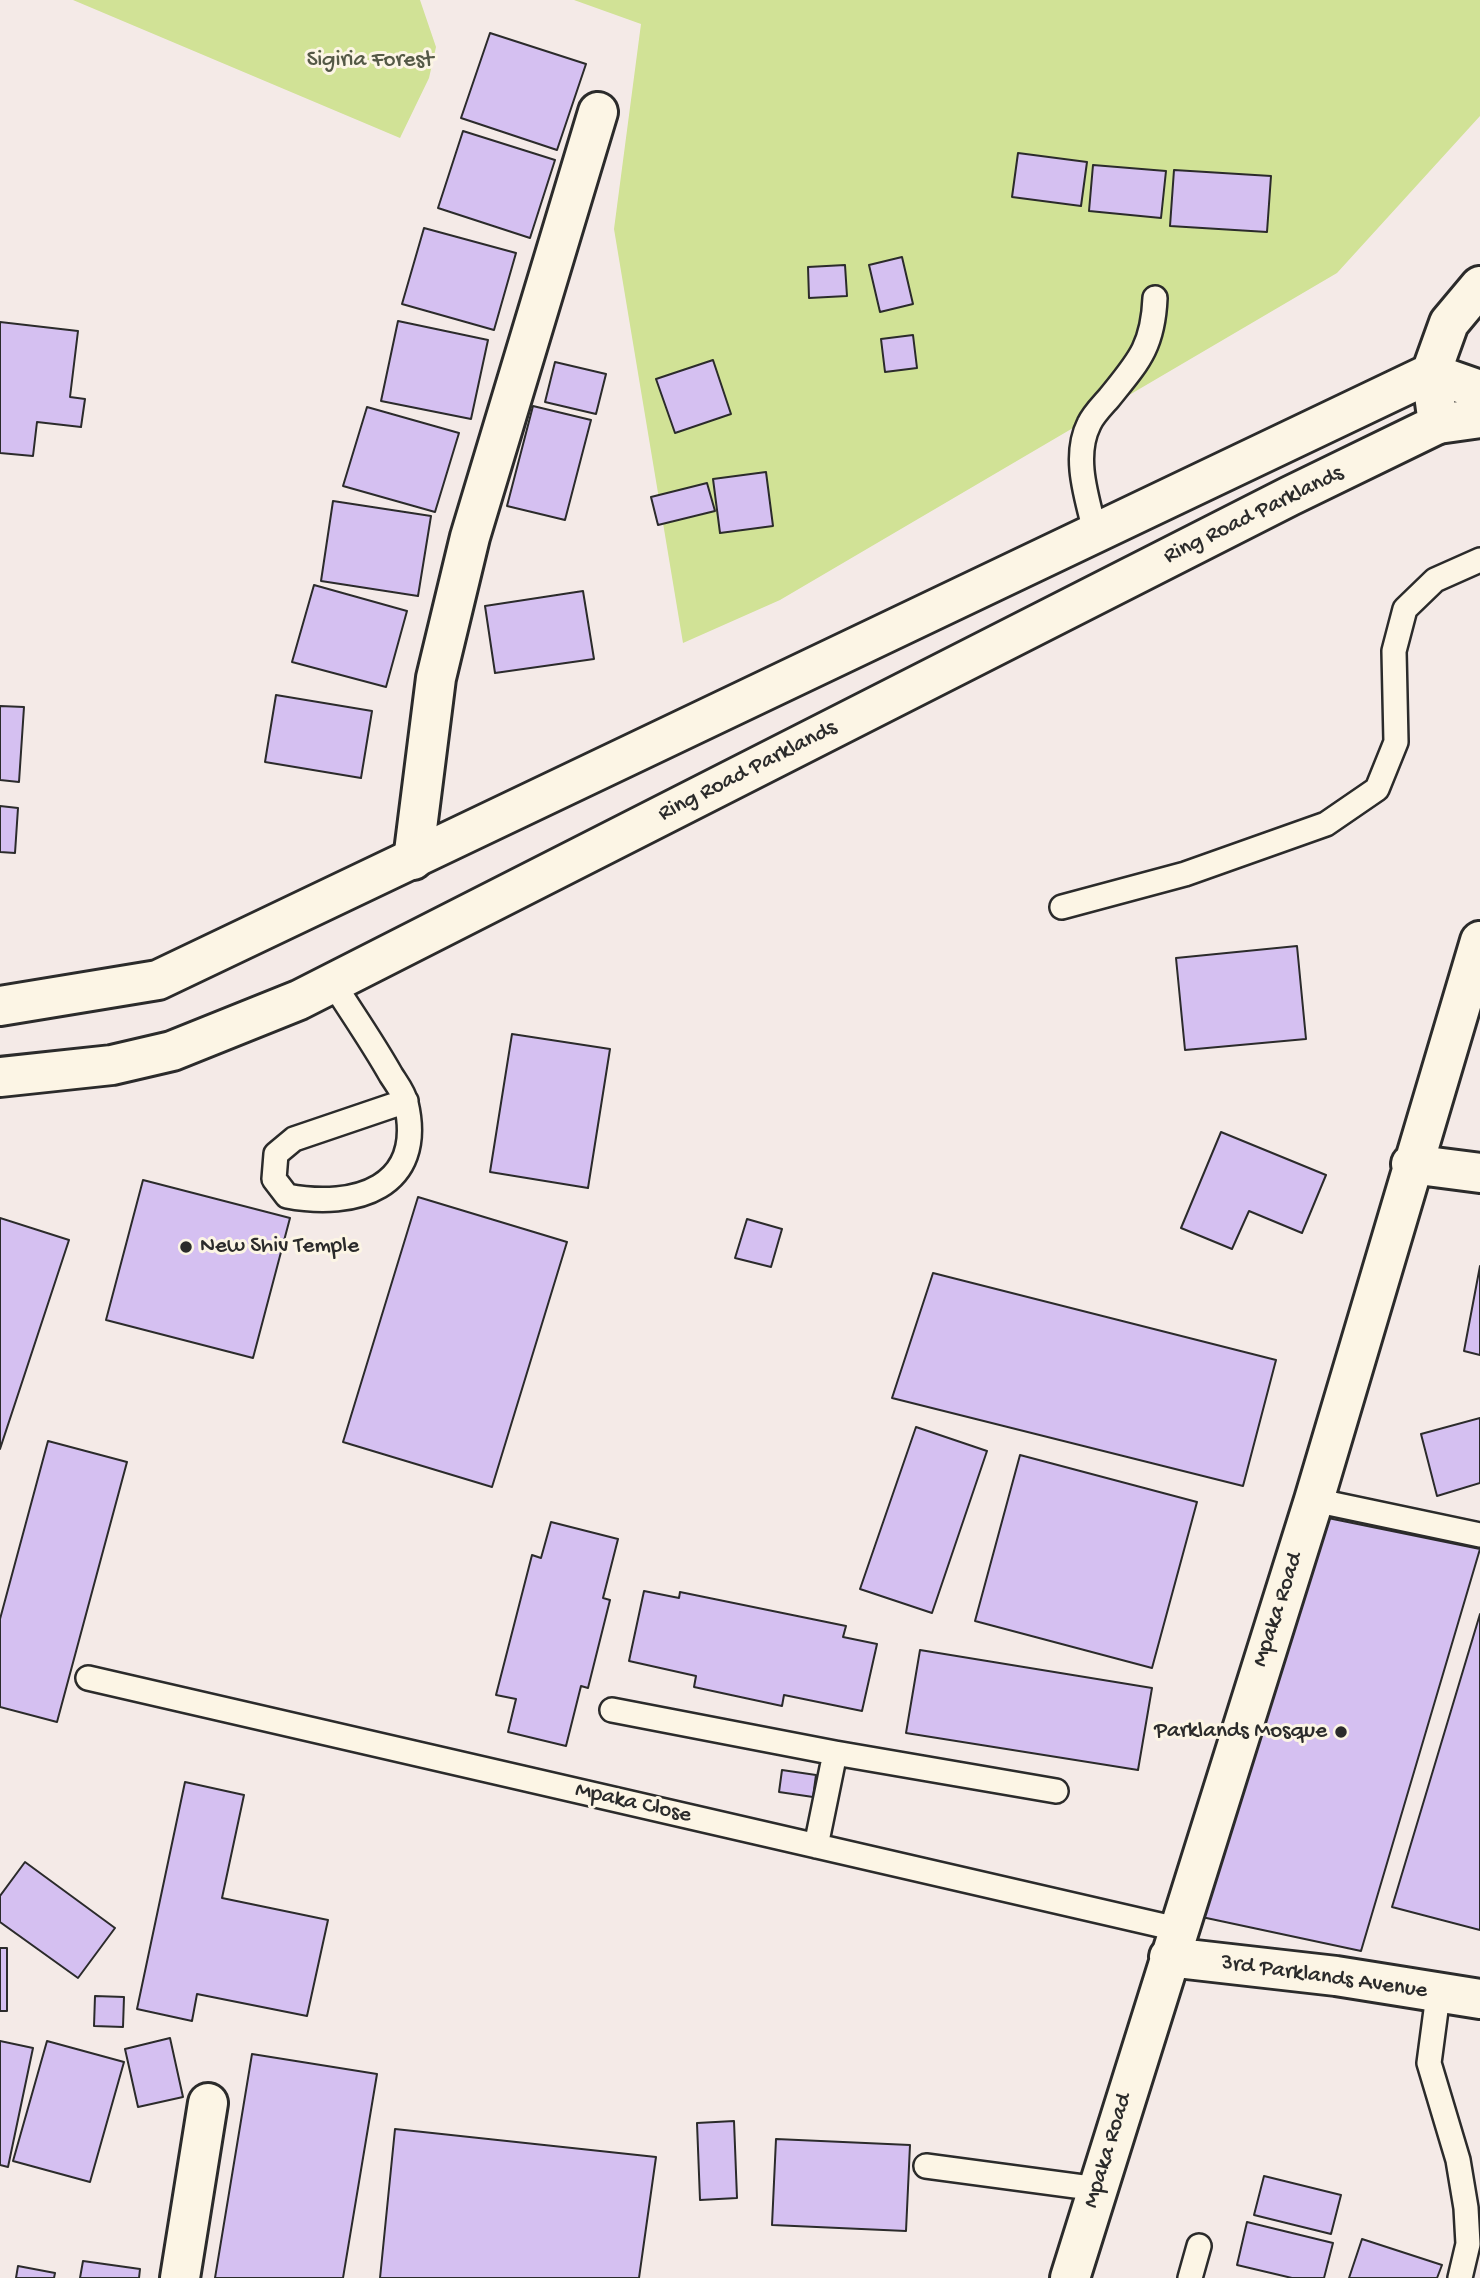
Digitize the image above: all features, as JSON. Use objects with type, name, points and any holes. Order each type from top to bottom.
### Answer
[{"type":"street","points":[[413,860],[436,678],[470,537],[598,113]]},
{"type":"street","points":[[1438,424],[1431,373],[1449,323],[1480,286]]},
{"type":"street","points":[[0,1006],[158,980],[1431,373],[1480,390]]},
{"type":"street","name":"Ring Road Parklands","points":[[0,1077],[112,1065],[172,1051],[299,1000],[1290,496],[1438,424],[1480,418]]},
{"type":"street","name":"Mpaka Road","points":[[1070,2278],[1314,1500],[1411,1164],[1480,941]]},
{"type":"street","points":[[1411,1164],[1480,1173]]},
{"type":"street","name":"3rd Parklands Avenue","points":[[1173,1943],[1438,1995],[1480,1999]]},
{"type":"street","points":[[180,2278],[208,2103]]},
{"type":"lane","points":[[1096,535],[1083,479],[1081,456],[1088,424],[1137,363],[1151,339],[1155,299]]},
{"type":"lane","points":[[1062,907],[1185,874],[1326,824],[1377,789],[1396,741],[1394,652],[1405,609],[1435,580],[1480,560]]},
{"type":"lane","points":[[333,983],[406,1101],[409,1137],[402,1160],[387,1183],[364,1196],[316,1202],[288,1196],[274,1179],[276,1154],[294,1139],[406,1101]]},
{"type":"lane","points":[[1314,1500],[1480,1535]]},
{"type":"lane","name":"Mpaka Close","points":[[88,1678],[816,1846],[1173,1943]]},
{"type":"lane","points":[[612,1710],[835,1753],[1056,1790]]},
{"type":"lane","points":[[816,1846],[835,1753]]},
{"type":"lane","points":[[1438,1995],[1429,2063],[1458,2160],[1466,2208],[1468,2244],[1460,2278]]},
{"type":"lane","points":[[926,2166],[1098,2189]]},
{"type":"lane","points":[[1190,2278],[1199,2246]]},
{"type":"green space","name":"Sigiria Forest","points":[[73,0],[420,0],[436,47],[429,78],[400,138]]},
{"type":"green space","points":[[574,0],[1480,0],[1480,116],[1337,273],[780,600],[683,643],[614,229],[641,24]]},
{"type":"building","points":[[490,33],[586,64],[557,150],[461,118]]},
{"type":"building","points":[[463,131],[555,160],[530,238],[438,208]]},
{"type":"building","points":[[1018,153],[1087,162],[1081,206],[1012,197]]},
{"type":"building","points":[[1093,165],[1166,171],[1161,218],[1089,211]]},
{"type":"building","points":[[1174,170],[1271,176],[1267,232],[1170,226]]},
{"type":"building","points":[[424,228],[516,253],[494,330],[402,304]]},
{"type":"building","points":[[902,257],[913,304],[880,312],[869,265]]},
{"type":"building","points":[[845,265],[847,296],[809,298],[808,267]]},
{"type":"building","points":[[398,321],[488,340],[471,419],[381,401]]},
{"type":"building","points":[[0,322],[78,331],[70,397],[85,399],[81,427],[37,422],[33,456],[0,453]]},
{"type":"building","points":[[913,335],[917,368],[885,372],[881,339]]},
{"type":"building","points":[[713,360],[731,414],[675,433],[656,379]]},
{"type":"building","points":[[555,362],[606,374],[596,414],[545,402]]},
{"type":"building","points":[[533,406],[591,420],[565,520],[507,506]]},
{"type":"building","points":[[367,407],[459,433],[435,512],[343,486]]},
{"type":"building","points":[[766,472],[773,526],[720,533],[713,479]]},
{"type":"building","points":[[707,483],[715,511],[658,525],[651,497]]},
{"type":"building","points":[[333,501],[431,516],[418,596],[321,581]]},
{"type":"building","points":[[314,585],[407,611],[386,687],[292,662]]},
{"type":"building","points":[[583,591],[594,659],[495,673],[485,606]]},
{"type":"building","points":[[276,695],[372,711],[361,778],[265,762]]},
{"type":"building","points":[[0,706],[24,707],[19,782],[0,780]]},
{"type":"building","points":[[0,806],[18,808],[15,853],[0,852]]},
{"type":"building","points":[[1297,946],[1306,1039],[1185,1050],[1176,958]]},
{"type":"building","points":[[512,1034],[610,1049],[588,1188],[490,1172]]},
{"type":"building","points":[[1221,1132],[1326,1175],[1302,1233],[1249,1211],[1232,1249],[1181,1228]]},
{"type":"building","points":[[143,1180],[290,1218],[253,1358],[106,1320]]},
{"type":"building","points":[[418,1197],[567,1242],[492,1487],[343,1442]]},
{"type":"building","points":[[0,1218],[69,1240],[0,1449]]},
{"type":"building","points":[[747,1219],[782,1229],[771,1267],[735,1258]]},
{"type":"building","points":[[1480,1266],[1480,1355],[1464,1351]]},
{"type":"building","points":[[933,1273],[1276,1360],[1243,1486],[892,1398]]},
{"type":"building","points":[[1480,1418],[1480,1483],[1437,1496],[1421,1434]]},
{"type":"building","points":[[916,1427],[987,1451],[932,1613],[860,1589]]},
{"type":"building","points":[[48,1441],[127,1462],[57,1722],[0,1707],[0,1619]]},
{"type":"building","points":[[1020,1455],[1197,1502],[1152,1668],[975,1621]]},
{"type":"building","name":"Parklands Mosque","points":[[1328,1518],[1480,1549],[1361,1951],[1197,1916]]},
{"type":"building","points":[[551,1522],[618,1539],[603,1598],[610,1600],[588,1688],[581,1686],[566,1746],[508,1732],[516,1699],[496,1695],[532,1555],[541,1558]]},
{"type":"building","points":[[644,1591],[679,1598],[680,1592],[846,1626],[843,1637],[877,1644],[862,1711],[784,1695],[782,1706],[694,1687],[696,1676],[629,1661]]},
{"type":"building","points":[[1480,1614],[1480,1930],[1392,1907]]},
{"type":"building","points":[[920,1650],[1152,1688],[1138,1770],[906,1733]]},
{"type":"building","points":[[782,1770],[816,1775],[813,1797],[779,1792]]},
{"type":"building","points":[[185,1782],[244,1795],[222,1898],[328,1920],[307,2016],[197,1994],[192,2021],[137,2009]]},
{"type":"building","points":[[25,1862],[115,1928],[78,1978],[0,1922],[0,1896]]},
{"type":"building","points":[[0,1948],[7,1948],[7,2011],[0,2011]]},
{"type":"building","points":[[95,1996],[124,1997],[123,2027],[94,2026]]},
{"type":"building","points":[[170,2038],[183,2097],[138,2107],[125,2049]]},
{"type":"building","points":[[0,2041],[33,2048],[8,2167],[0,2165]]},
{"type":"building","points":[[47,2041],[124,2062],[90,2182],[13,2161]]},
{"type":"building","points":[[252,2054],[377,2074],[343,2278],[215,2278]]},
{"type":"building","points":[[734,2121],[737,2198],[700,2200],[697,2123]]},
{"type":"building","points":[[395,2129],[656,2157],[639,2278],[380,2278]]},
{"type":"building","points":[[776,2139],[910,2145],[906,2231],[772,2225]]},
{"type":"building","points":[[1264,2176],[1341,2195],[1331,2234],[1254,2215]]},
{"type":"building","points":[[1247,2222],[1333,2243],[1324,2278],[1292,2278],[1237,2265]]},
{"type":"building","points":[[1362,2239],[1442,2265],[1437,2278],[1349,2278]]},
{"type":"building","points":[[83,2261],[140,2269],[139,2278],[80,2278]]},
{"type":"building","points":[[18,2266],[55,2273],[54,2278],[16,2278]]},
{"type":"place","name":"New Shiv Temple","points":[[186,1247]]},
{"type":"place","name":"Parklands Mosque","points":[[1341,1732]]}]
